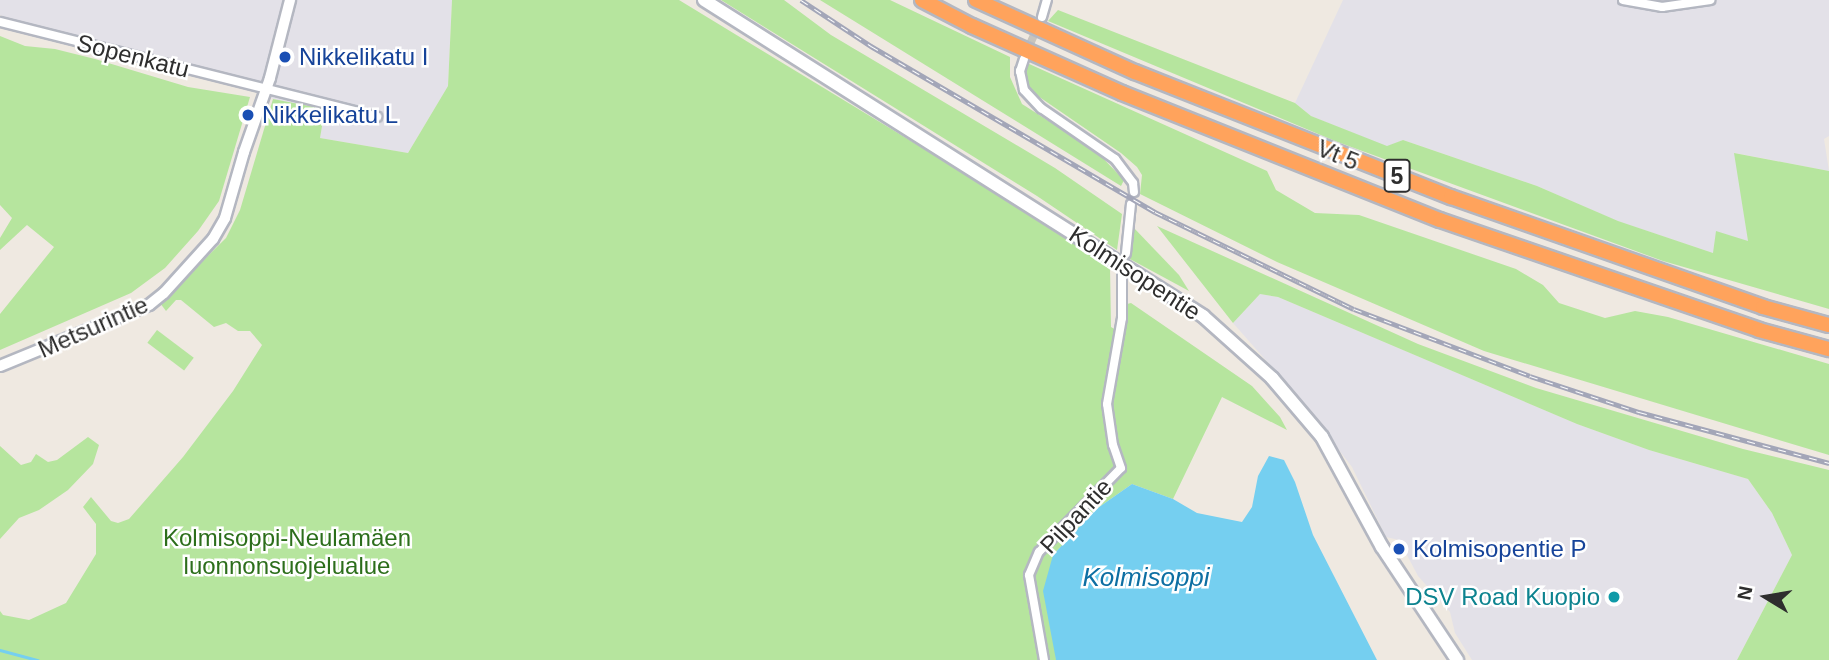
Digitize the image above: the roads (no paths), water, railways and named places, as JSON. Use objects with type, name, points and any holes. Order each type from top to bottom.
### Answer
[{"type":"highway","name":"Vt 5","points":[[922,0],[972,26],[1122,93],[1440,220],[1759,330],[1829,349]]},
{"type":"highway","name":"Vt 5","points":[[976,0],[1135,72],[1451,197],[1763,307],[1829,325]]},
{"type":"main road","name":"Kolmisopentie","points":[[704,0],[1203,316],[1272,378],[1322,438],[1382,547],[1457,660]]},
{"type":"street","name":"Metsurintie","points":[[0,366],[149,305],[164,293],[221,227],[266,91],[290,0]]},
{"type":"street","points":[[1042,17],[1047,0]]},
{"type":"street","points":[[1623,0],[1661,7],[1710,0]]},
{"type":"street","name":"Sopenkatu","points":[[0,22],[377,117]]},
{"type":"street","points":[[1024,59],[1020,71],[1024,90],[1041,108],[1115,159],[1133,183],[1134,192]]},
{"type":"street","points":[[1126,253],[1131,204]]},
{"type":"street","name":"Pilpantie","points":[[1044,660],[1029,575],[1039,552],[1121,468],[1113,445],[1107,404],[1122,318],[1122,275]]},
{"type":"water","name":"Kolmisoppi","points":[[1269,456],[1284,460],[1295,482],[1313,535],[1377,660],[1056,660],[1043,591],[1053,555],[1095,510],[1132,484],[1173,499],[1197,513],[1242,522],[1252,507],[1258,476]]},
{"type":"waterway","points":[[0,650],[38,660]]},
{"type":"tunnel","points":[[1026,53],[1038,26]]},
{"type":"railway","points":[[801,0],[871,46],[1155,212],[1354,309],[1530,376],[1639,412],[1829,463]]},
{"type":"place","name":"Nikkelikatu I","points":[[285,57]]},
{"type":"place","name":"Nikkelikatu L","points":[[248,115]]},
{"type":"place","name":"Kolmisopentie P","points":[[1399,549]]},
{"type":"place","name":"DSV Road Kuopio","points":[[1614,597]]},
{"type":"park label","name":"Kolmisoppi-Neulamäen luonnonsuojelualue","points":[[287,552]]}]
